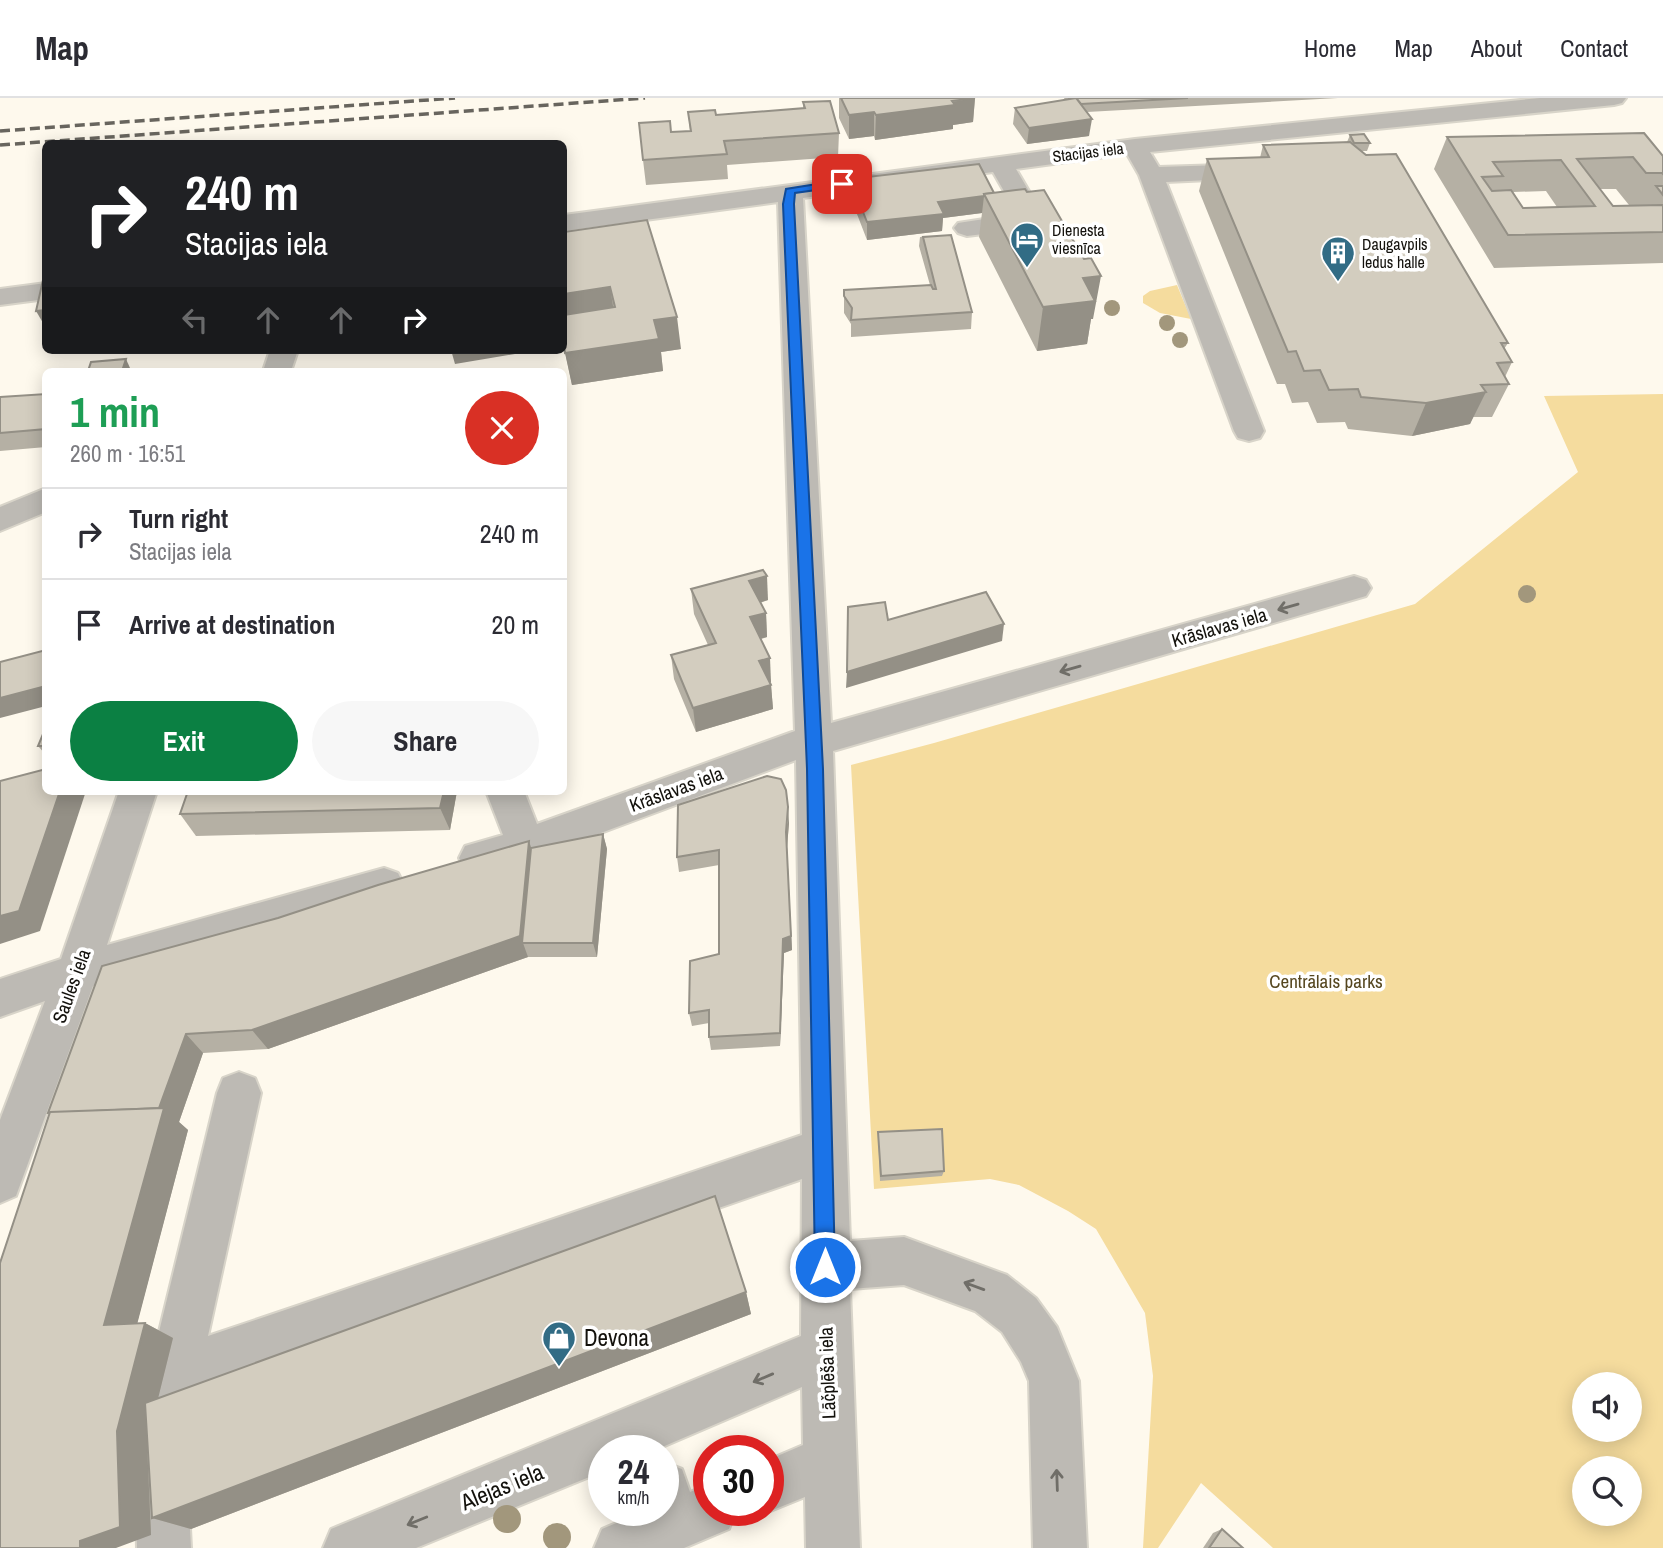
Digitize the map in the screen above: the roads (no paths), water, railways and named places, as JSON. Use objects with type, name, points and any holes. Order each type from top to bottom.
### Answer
[{"type":"street","name":"Stacijas iela","points":[[567,223],[1135,146],[1358,121],[1614,98]]},
{"type":"street","points":[[1135,146],[1151,176],[1248,431]]},
{"type":"street","points":[[967,228],[1033,220],[1000,163]]},
{"type":"street","points":[[1151,176],[1278,170]]},
{"type":"street","name":"Lāčplēša iela","points":[[790,191],[814,742],[826,1351],[833,1548]]},
{"type":"street","points":[[0,297],[42,292]]},
{"type":"street","points":[[0,520],[42,501]]},
{"type":"street","name":"Krāslavas iela","points":[[0,998],[78,972],[526,845],[785,748],[1354,588]]},
{"type":"street","name":"Saules iela","points":[[0,1180],[78,972],[137,795]]},
{"type":"street","points":[[507,795],[526,845]]},
{"type":"street","points":[[164,1548],[160,1435],[239,1093]]},
{"type":"street","points":[[174,1373],[824,1149]]},
{"type":"street","points":[[825,1267],[904,1261],[990,1292],[1019,1315],[1039,1345],[1054,1381],[1060,1548]]},
{"type":"street","name":"Alejas iela","points":[[661,1435],[826,1351]]},
{"type":"street","points":[[784,1479],[830,1460]]},
{"type":"street","name":"Alejas iela","points":[[351,1548],[588,1462]]},
{"type":"street","points":[[621,1548],[681,1508]]},
{"type":"railway","points":[[0,131],[455,98]]},
{"type":"railway","points":[[69,140],[645,98]]},
{"type":"railway","points":[[0,145],[42,142]]},
{"type":"place","name":"Dienesta viesnīca","points":[[1027,269]]},
{"type":"place","name":"Daugavpils ledus halle","points":[[1338,283]]},
{"type":"place","name":"Devona","points":[[559,1368]]},
{"type":"park label","name":"Centrālais parks","points":[[1326,981]]}]
